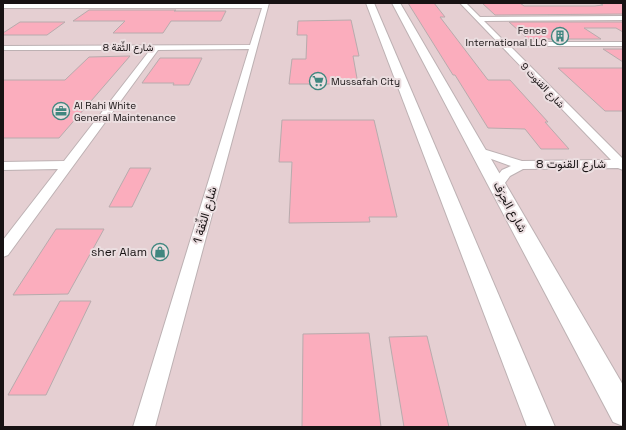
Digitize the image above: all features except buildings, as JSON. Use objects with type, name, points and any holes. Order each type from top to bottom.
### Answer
[{"type":"street","points":[[370,3],[541,427]]},
{"type":"street","name":"شارع الحِرَف","points":[[396,3],[498,184],[623,412]]},
{"type":"street","name":"شارع القنوت 9","points":[[463,3],[622,165]]},
{"type":"street","points":[[3,6],[265,4]]},
{"type":"street","name":"شارع الثِّقة 1","points":[[144,427],[265,4]]},
{"type":"street","points":[[479,19],[623,18]]},
{"type":"street","points":[[503,44],[623,44]]},
{"type":"street","points":[[3,251],[156,47]]},
{"type":"street","name":"شارع الثِّقة 8","points":[[3,48],[252,47]]},
{"type":"street","name":"شارع القنوت 8","points":[[478,150],[521,165],[622,165]]},
{"type":"street","name":"شارع القنوت 8","points":[[498,184],[506,173],[521,165]]},
{"type":"street","points":[[3,166],[68,166]]},
{"type":"shaded area","points":[[3,3],[623,3],[623,427],[3,427]]},
{"type":"place","name":"Fence International LLC","points":[[560,36]]},
{"type":"place","name":"Mussafah City","points":[[318,81]]},
{"type":"place","name":"Al Rahi White General Maintenance","points":[[61,111]]},
{"type":"place","name":"sher Alam","points":[[160,252]]}]
